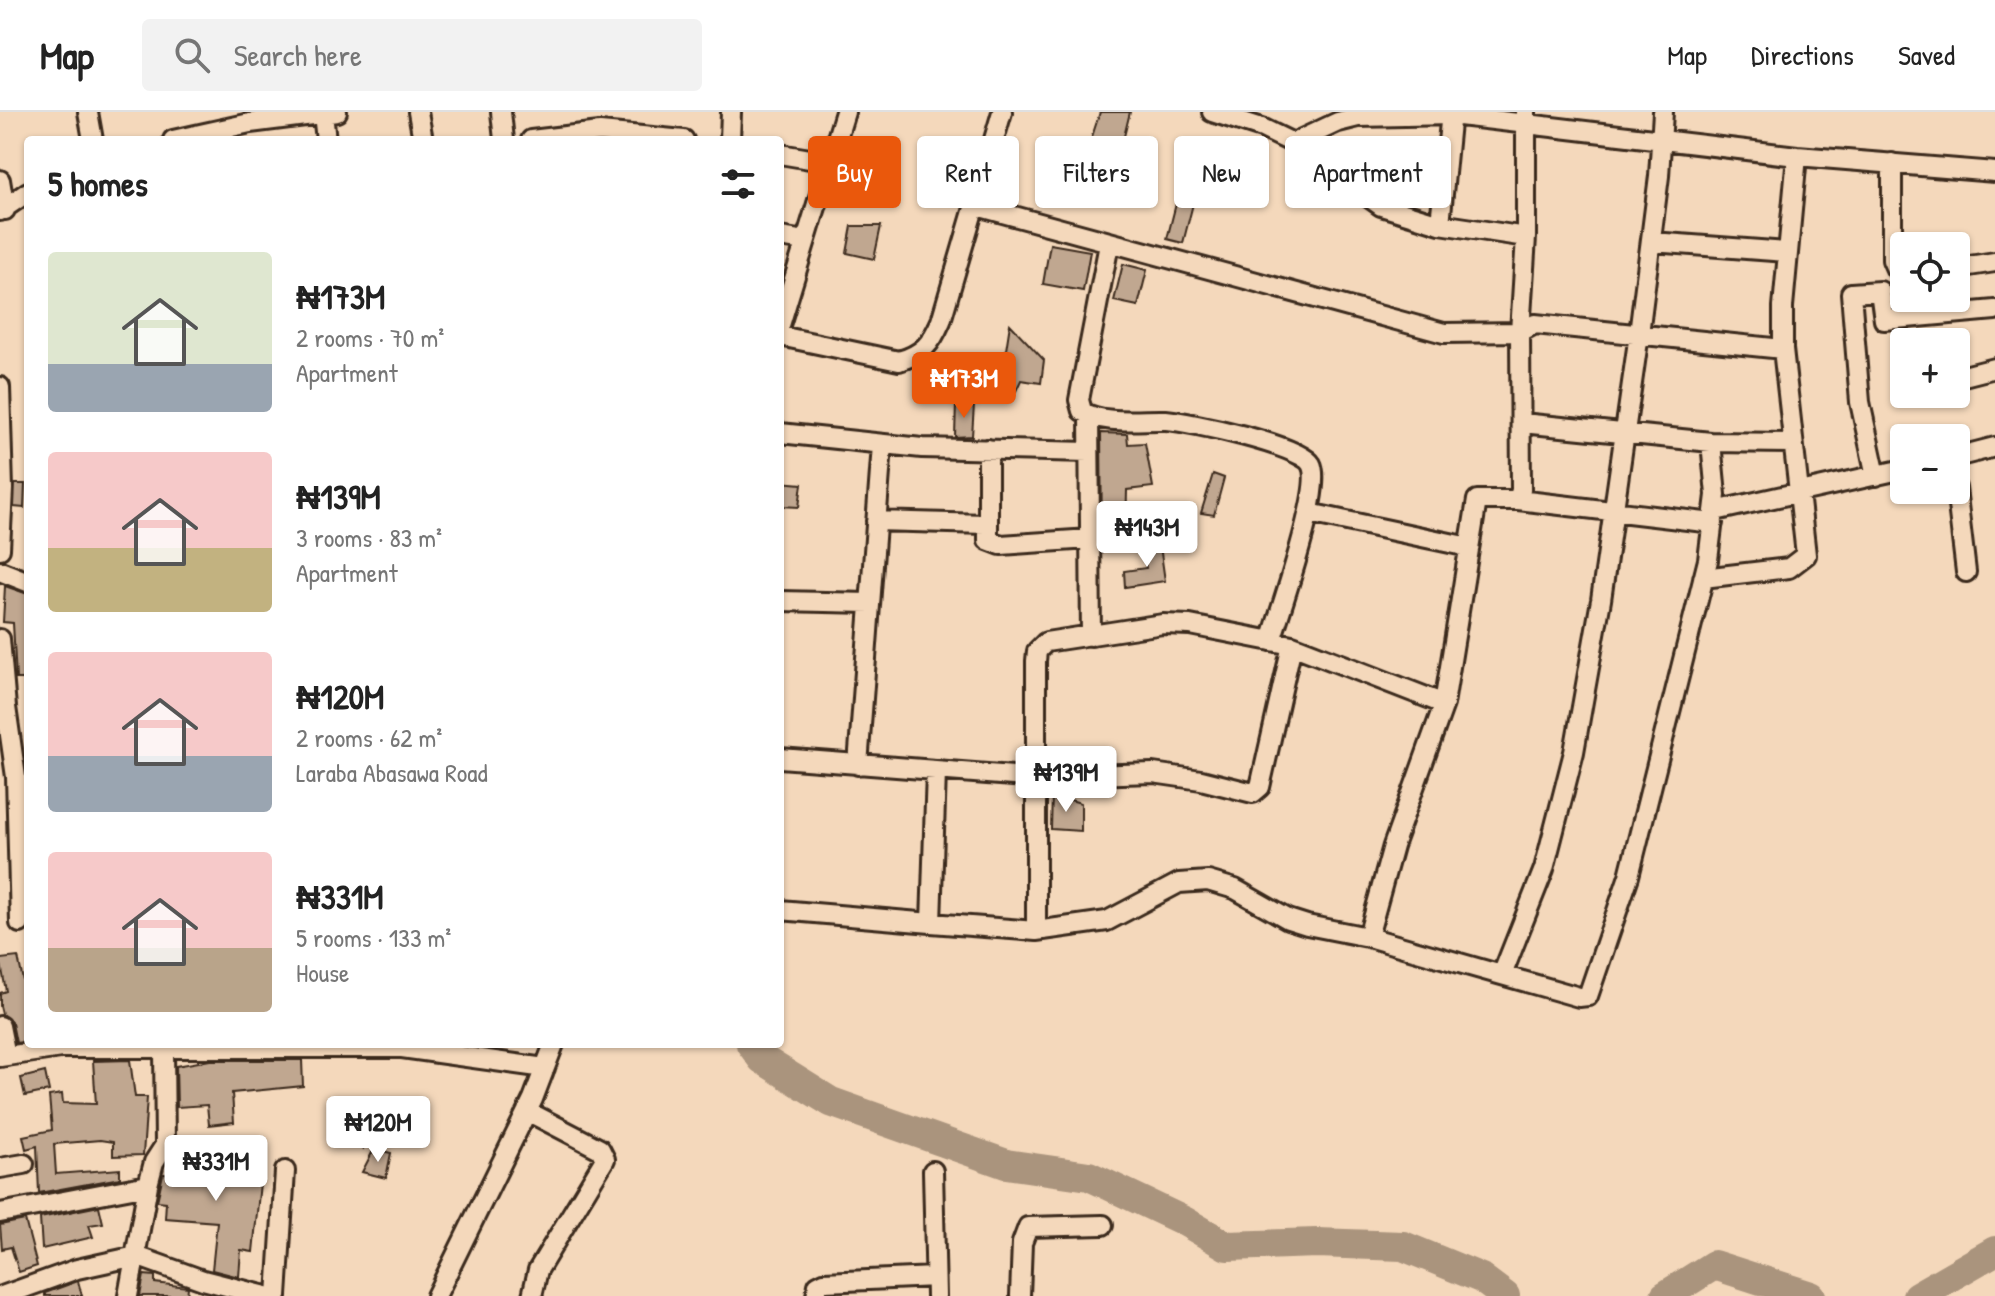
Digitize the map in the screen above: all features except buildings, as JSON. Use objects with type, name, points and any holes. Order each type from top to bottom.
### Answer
[{"type":"street","points":[[88,112],[92,136]]},
{"type":"street","points":[[418,112],[422,136]]},
{"type":"street","points":[[501,112],[504,136]]},
{"type":"street","points":[[730,136],[731,112]]},
{"type":"street","points":[[837,136],[845,112]]},
{"type":"street","points":[[996,136],[1002,112]]},
{"type":"street","points":[[1212,112],[1264,120],[1285,137]]},
{"type":"street","points":[[1502,975],[1544,869],[1565,794],[1614,513],[1652,242],[1663,112]]},
{"type":"street","points":[[212,136],[250,132],[330,113],[327,136]]},
{"type":"street","points":[[1308,136],[1358,114],[1451,114],[1526,118],[1662,140],[1797,156],[1995,172]]},
{"type":"street","points":[[1440,224],[1451,114]]},
{"type":"street","points":[[1518,500],[1521,490],[1520,332],[1526,237],[1526,118]]},
{"type":"street","points":[[566,136],[600,132],[642,136]]},
{"type":"street","points":[[784,155],[808,159]]},
{"type":"street","points":[[1703,578],[1789,568],[1803,561],[1806,555],[1783,349],[1787,252],[1797,156]]},
{"type":"street","points":[[1892,163],[1892,232]]},
{"type":"street","points":[[0,180],[2,210]]},
{"type":"street","points":[[2,210],[24,195]]},
{"type":"street","points":[[784,312],[815,208]]},
{"type":"street","points":[[784,337],[899,361],[918,356],[932,342],[941,321],[976,208]]},
{"type":"street","points":[[984,208],[1418,328],[1466,334],[1520,332],[1535,324],[1783,349]]},
{"type":"street","points":[[1388,208],[1440,224],[1526,237]]},
{"type":"street","points":[[784,238],[805,241]]},
{"type":"street","points":[[1652,242],[1787,252]]},
{"type":"street","points":[[1109,244],[1079,400],[1082,411],[1089,416],[1175,421],[1269,443],[1306,458],[1315,477],[1309,513],[1271,641]]},
{"type":"street","points":[[1970,266],[1995,262]]},
{"type":"street","points":[[1876,476],[1860,402],[1851,293],[1880,291],[1884,320],[1995,310]]},
{"type":"street","points":[[1970,374],[1995,368]]},
{"type":"street","points":[[0,387],[3,489],[0,549]]},
{"type":"street","points":[[1089,416],[1091,636]]},
{"type":"street","points":[[1522,423],[1711,442],[1793,443]]},
{"type":"street","points":[[784,433],[882,445],[1089,452]]},
{"type":"street","points":[[784,910],[1036,931],[1107,921],[1179,883],[1208,881],[1235,889],[1288,919],[1368,937],[1579,997],[1590,993],[1607,933],[1629,876],[1703,578],[1714,517],[1711,442]]},
{"type":"street","points":[[858,765],[882,445]]},
{"type":"street","points":[[1970,453],[1995,447]]},
{"type":"street","points":[[988,449],[988,540],[1001,545],[1090,539]]},
{"type":"street","points":[[1368,937],[1393,846],[1444,704],[1477,500],[1518,500],[1614,513],[1714,517],[1890,472]]},
{"type":"street","points":[[1958,504],[1966,572]]},
{"type":"street","points":[[1309,513],[1469,547]]},
{"type":"street","points":[[876,521],[986,524]]},
{"type":"street","points":[[0,571],[24,580]]},
{"type":"street","points":[[784,601],[870,603]]},
{"type":"street","points":[[1036,931],[1037,651],[1046,642],[1163,624],[1190,625],[1292,645],[1444,704]]},
{"type":"street","points":[[0,639],[3,708],[16,777],[24,922],[0,925]]},
{"type":"street","points":[[784,758],[1036,777],[1153,773],[1257,792],[1292,645]]},
{"type":"street","points":[[931,923],[936,771]]},
{"type":"street","points":[[0,1026],[3,1056],[61,1048],[243,1048]]},
{"type":"street","points":[[415,1048],[545,1068]]},
{"type":"street","points":[[436,1296],[527,1111],[552,1048]]},
{"type":"street","points":[[128,1296],[148,1185],[154,1162],[165,1145],[164,1049]]},
{"type":"street","points":[[527,1111],[600,1149],[605,1159],[538,1270],[532,1296]]},
{"type":"street","points":[[0,1168],[24,1164]]},
{"type":"street","points":[[277,1296],[285,1171]]},
{"type":"street","points":[[816,1296],[818,1285],[824,1282],[935,1287],[933,1171]]},
{"type":"street","points":[[0,1213],[148,1185]]},
{"type":"street","points":[[1020,1296],[1022,1243],[1028,1227],[1103,1225]]},
{"type":"street","points":[[2,1296],[77,1269],[136,1256],[203,1288],[266,1296]]},
{"type":"waterway","points":[[754,1048],[762,1059],[831,1102],[1006,1164],[1089,1176],[1184,1221],[1227,1246],[1317,1243],[1403,1246],[1481,1278],[1505,1296]]},
{"type":"waterway","points":[[1917,1296],[1995,1251]]},
{"type":"waterway","points":[[1665,1296],[1714,1265],[1811,1296]]}]
